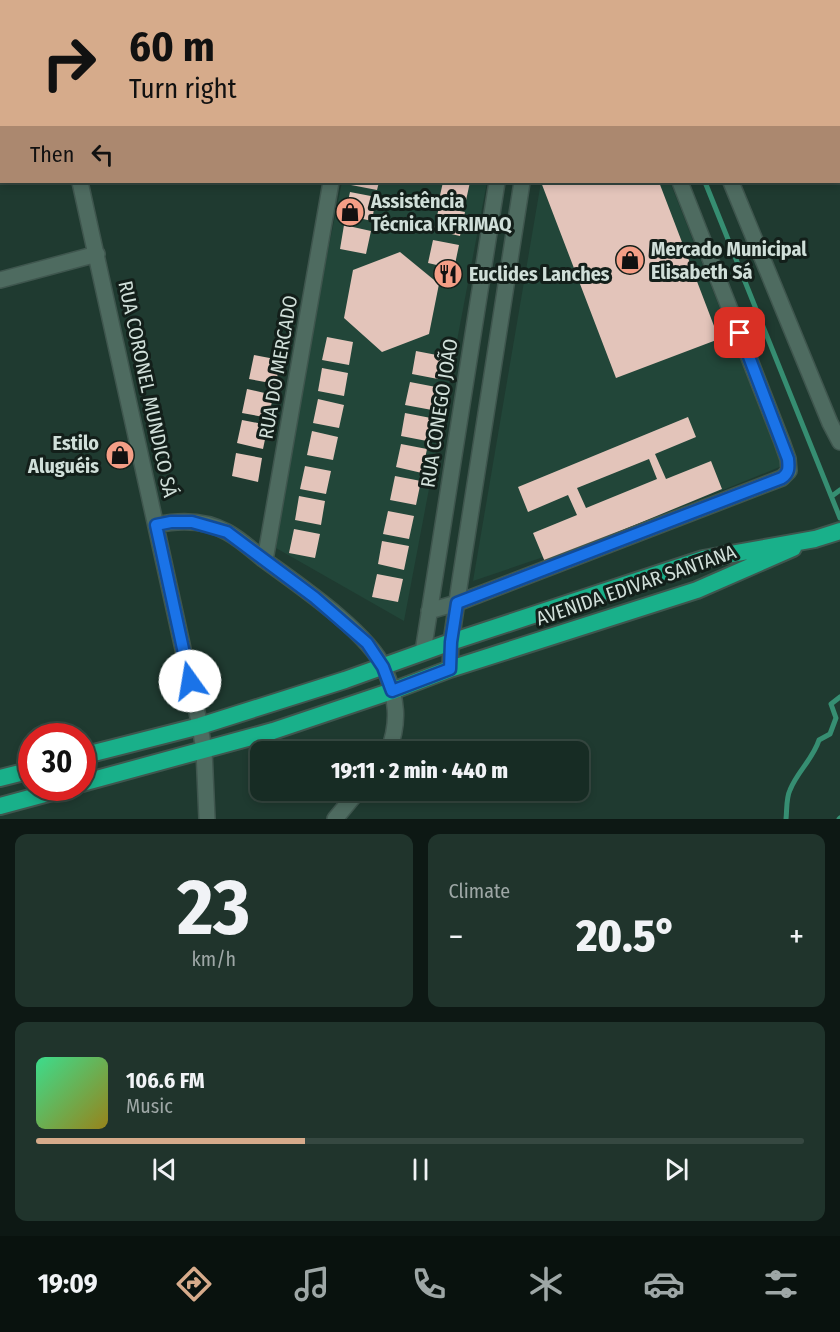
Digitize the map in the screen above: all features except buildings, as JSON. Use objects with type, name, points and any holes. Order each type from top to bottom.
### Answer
[{"type":"highway","name":"AVENIDA EDIVAR SANTANA","points":[[96,752],[200,726],[703,559],[826,535]]},
{"type":"highway","name":"AVENIDA EDIVAR SANTANA","points":[[96,779],[273,731],[450,669],[697,590],[826,535]]},
{"type":"highway","points":[[0,778],[18,774]]},
{"type":"highway","points":[[0,806],[19,801]]},
{"type":"street","name":"RUA CORONEL MUNDICO SÁ","points":[[80,183],[200,726],[204,750],[207,819]]},
{"type":"street","name":"RUA DO MERCADO","points":[[266,560],[332,183]]},
{"type":"street","name":"RUA CONEGO JOÃO","points":[[423,652],[497,183]]},
{"type":"street","points":[[450,669],[451,642],[522,183]]},
{"type":"street","points":[[429,611],[457,603],[782,478],[789,471],[788,459],[782,442],[680,183]]},
{"type":"street","points":[[731,183],[830,423],[840,442]]},
{"type":"street","points":[[0,280],[97,254]]},
{"type":"street","points":[[476,319],[500,321]]},
{"type":"street","points":[[156,525],[171,522],[207,525],[227,532],[314,597],[367,643],[383,667],[392,691],[397,712],[396,731],[392,741]]},
{"type":"street","points":[[335,819],[350,801]]},
{"type":"shaded area","points":[[342,183],[487,183],[404,621],[276,548],[294,409]]},
{"type":"shaded area","points":[[541,183],[670,183],[782,466],[632,527],[473,581]]},
{"type":"waterway","points":[[705,183],[840,518]]},
{"type":"waterway","points":[[832,496],[840,490]]},
{"type":"waterway","points":[[786,819],[790,790],[819,740],[830,734],[836,718],[831,704],[840,697]]},
{"type":"place","name":"Assistência Técnica KFRIMAQ","points":[[350,212]]},
{"type":"place","name":"Mercado Municipal Elisabeth Sá","points":[[630,260]]},
{"type":"place","name":"Euclides Lanches","points":[[448,274]]},
{"type":"place","name":"Estilo Aluguéis","points":[[120,455]]},
{"type":"route","points":[[190,681],[156,525],[192,522],[227,532],[314,597],[367,643],[383,667],[392,691],[450,669],[451,642],[457,603],[786,475],[789,471],[788,459],[740,333]]}]
